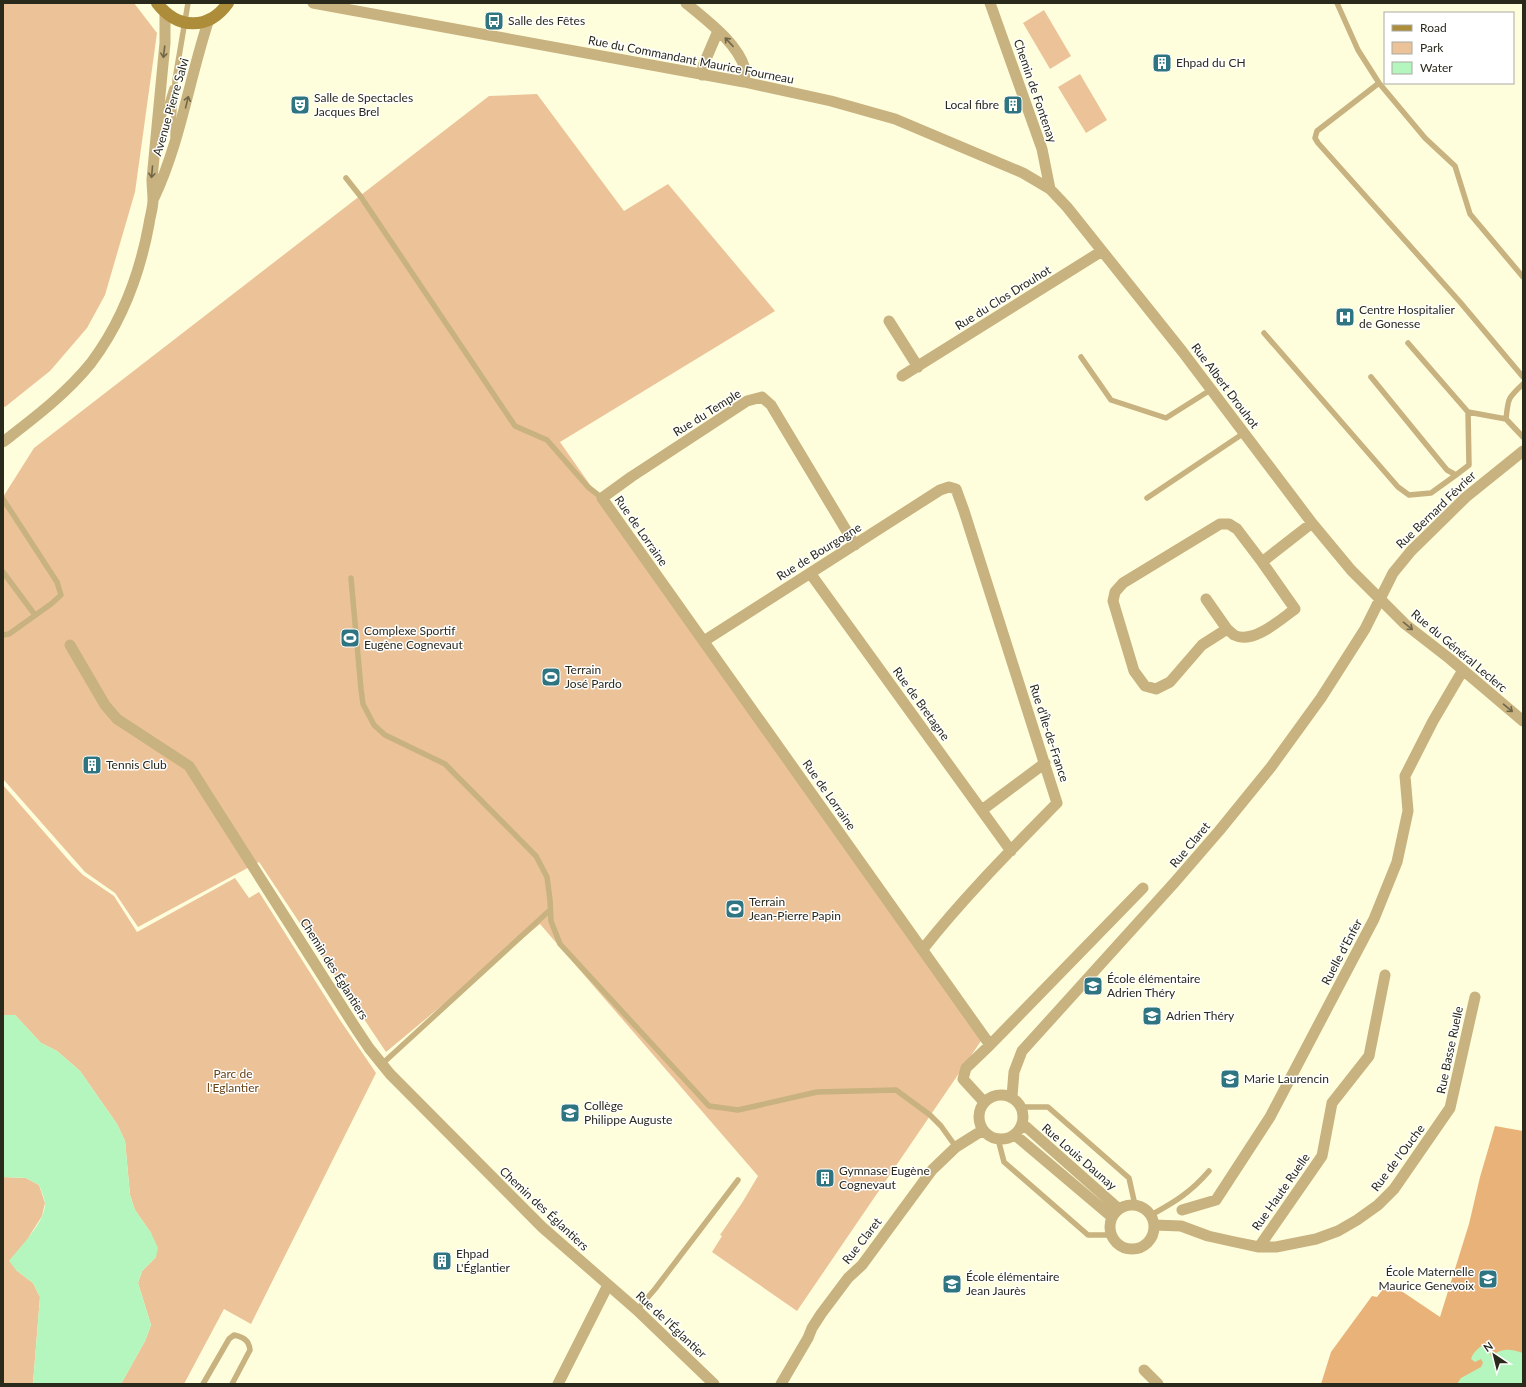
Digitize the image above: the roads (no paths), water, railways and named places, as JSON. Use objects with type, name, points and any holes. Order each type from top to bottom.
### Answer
[{"type":"main road","points":[[157,3],[164,13],[177,20],[194,23],[209,19],[218,14],[228,3]]},
{"type":"street","name":"Rue du Commandant Maurice Fourneau","points":[[314,3],[744,82],[825,100],[895,119],[1023,173],[1050,189]]},
{"type":"street","points":[[686,3],[730,42],[738,53],[745,71],[744,82]]},
{"type":"street","name":"Chemin de Fontenay","points":[[990,3],[1042,149],[1050,189]]},
{"type":"street","name":"Avenue Pierre Salvi","points":[[3,442],[48,407],[64,392],[90,363],[107,340],[135,278],[145,244],[153,200],[152,179],[165,43],[164,13]]},
{"type":"street","name":"Avenue Pierre Salvi","points":[[153,200],[172,153],[209,19]]},
{"type":"street","points":[[702,75],[703,66],[718,31]]},
{"type":"street","name":"Rue Albert Drouhot","points":[[1050,189],[1067,207],[1212,389],[1312,523],[1350,570],[1379,599]]},
{"type":"street","name":"Rue du Clos Drouhot","points":[[902,376],[1102,251]]},
{"type":"street","points":[[889,322],[918,366]]},
{"type":"street","name":"Rue du Temple","points":[[602,498],[747,401],[762,397],[772,405],[855,545]]},
{"type":"street","name":"Rue Bernard Février","points":[[1379,599],[1393,573],[1411,551],[1466,497],[1523,450]]},
{"type":"street","name":"Rue de Bourgogne","points":[[704,641],[940,490],[949,487]]},
{"type":"street","name":"Rue d'Île-de-France","points":[[923,949],[940,928],[1011,850],[1057,803],[964,510],[956,489],[949,487]]},
{"type":"street","name":"Rue de Lorraine","points":[[602,498],[990,1045]]},
{"type":"street","points":[[1262,562],[1312,523]]},
{"type":"street","points":[[1206,599],[1227,629],[1235,635],[1247,637],[1264,632],[1296,609],[1237,530],[1229,524],[1220,524],[1123,583],[1115,592],[1113,601],[1134,671],[1145,686],[1156,689],[1170,682],[1202,645],[1227,629]]},
{"type":"street","name":"Rue de Bretagne","points":[[810,573],[1011,850]]},
{"type":"street","name":"Rue du Général Leclerc","points":[[1379,599],[1405,624],[1463,670],[1523,721]]},
{"type":"street","name":"Rue Claret","points":[[1012,1096],[1014,1072],[1022,1051],[1174,883],[1271,767],[1321,698],[1365,629],[1379,599]]},
{"type":"street","name":"Chemin des Églantiers","points":[[70,645],[105,705],[117,719],[189,766],[355,1027],[382,1064],[415,1100],[542,1227],[608,1285]]},
{"type":"street","name":"Ruelle d'Enfer","points":[[1182,1210],[1216,1200],[1270,1117],[1374,919],[1397,862],[1408,811],[1406,776],[1433,721],[1463,670]]},
{"type":"street","points":[[982,810],[1045,763]]},
{"type":"street","points":[[984,1102],[963,1079],[966,1068],[1143,888]]},
{"type":"street","name":"Rue Haute Ruelle","points":[[1258,1247],[1322,1156],[1332,1103],[1369,1056],[1386,975]]},
{"type":"street","name":"Rue Basse Ruelle","points":[[1450,1108],[1475,997]]},
{"type":"street","points":[[1002,1094],[1012,1096],[1022,1107],[1024,1116],[1023,1124],[1015,1135],[998,1139],[991,1137],[983,1130],[979,1121],[979,1111],[984,1102],[992,1096],[1002,1094]]},
{"type":"street","name":"Rue de l'Ouche","points":[[1153,1220],[1181,1226],[1208,1236],[1258,1247],[1276,1247],[1316,1239],[1338,1231],[1378,1205],[1394,1189],[1450,1108]]},
{"type":"street","name":"Rue Louis Daunay","points":[[1023,1124],[1115,1213]]},
{"type":"street","name":"Rue Claret","points":[[781,1384],[821,1314],[848,1278],[862,1265],[932,1170],[956,1147],[983,1130]]},
{"type":"street","name":"Rue Louis Daunay","points":[[1015,1135],[1115,1213]]},
{"type":"street","points":[[1135,1205],[1142,1206],[1153,1220],[1154,1232],[1147,1244],[1134,1249],[1121,1246],[1111,1236],[1110,1230],[1115,1213],[1124,1206],[1135,1205]]},
{"type":"street","points":[[558,1384],[608,1285]]},
{"type":"street","name":"Rue de l'Églantier","points":[[608,1285],[714,1384]]},
{"type":"street","points":[[1144,1370],[1158,1384]]},
{"type":"lane","points":[[172,153],[175,80],[188,3]]},
{"type":"lane","points":[[1337,3],[1358,50],[1379,83],[1425,138],[1455,166],[1470,214],[1523,277]]},
{"type":"lane","points":[[155,144],[175,80]]},
{"type":"lane","points":[[1379,83],[1316,131],[1318,143],[1460,302],[1523,377]]},
{"type":"lane","points":[[346,178],[361,197],[515,426],[547,440],[588,487],[602,498]]},
{"type":"lane","points":[[1264,333],[1398,487],[1409,495],[1431,493],[1469,464],[1468,412]]},
{"type":"lane","points":[[1408,343],[1468,412],[1506,419],[1523,437]]},
{"type":"lane","points":[[1081,357],[1112,400],[1166,418],[1212,389]]},
{"type":"lane","points":[[1371,377],[1447,470],[1456,474]]},
{"type":"lane","points":[[1506,419],[1510,396],[1523,384]]},
{"type":"lane","points":[[1147,498],[1244,433]]},
{"type":"lane","points":[[3,499],[57,582],[61,595],[9,634],[3,635]]},
{"type":"lane","points":[[3,572],[35,615]]},
{"type":"lane","points":[[351,578],[363,704],[374,725],[385,735],[445,764],[536,856],[547,877],[551,921],[560,944],[709,1106],[738,1110],[817,1092],[896,1090],[941,1126],[956,1147]]},
{"type":"lane","points":[[382,1064],[550,910]]},
{"type":"lane","points":[[1022,1107],[1048,1107],[1129,1178],[1135,1205]]},
{"type":"lane","points":[[998,1139],[1004,1162],[1088,1235],[1111,1236]]},
{"type":"lane","points":[[1153,1220],[1196,1186],[1209,1171]]},
{"type":"lane","points":[[636,1310],[655,1289],[738,1180]]},
{"type":"lane","points":[[203,1384],[229,1339],[234,1335],[242,1337],[250,1344],[250,1350],[232,1384]]},
{"type":"water","points":[[3,1015],[15,1015],[41,1043],[57,1051],[80,1071],[117,1124],[125,1141],[130,1195],[135,1210],[151,1233],[158,1248],[156,1257],[142,1271],[138,1283],[151,1325],[145,1341],[121,1384],[33,1384],[40,1297],[33,1283],[16,1270],[9,1261],[37,1226],[44,1210],[45,1203],[39,1185],[26,1178],[3,1177]]},
{"type":"water","points":[[1486,1344],[1492,1347],[1490,1355],[1492,1357],[1502,1350],[1523,1353],[1523,1384],[1457,1384],[1461,1378],[1481,1367],[1483,1363],[1481,1359],[1475,1362],[1471,1359],[1473,1354],[1481,1346]]},
{"type":"place","name":"Salle des Fêtes","points":[[494,21]]},
{"type":"place","name":"Ehpad du CH","points":[[1162,63]]},
{"type":"place","name":"Salle de Spectacles Jacques Brel","points":[[300,105]]},
{"type":"place","name":"Local fibre","points":[[1013,105]]},
{"type":"place","name":"Centre Hospitalier de Gonesse","points":[[1345,317]]},
{"type":"place","name":"Complexe Sportif Eugène Cognevaut","points":[[350,638]]},
{"type":"place","name":"Terrain José Pardo","points":[[551,677]]},
{"type":"place","name":"Tennis Club","points":[[92,765]]},
{"type":"place","name":"Terrain Jean-Pierre Papin","points":[[735,909]]},
{"type":"place","name":"École élémentaire Adrien Théry","points":[[1093,986]]},
{"type":"place","name":"Adrien Théry","points":[[1152,1016]]},
{"type":"place","name":"Marie Laurencin","points":[[1230,1079]]},
{"type":"place","name":"Collège Philippe Auguste","points":[[570,1113]]},
{"type":"place","name":"Gymnase Eugène Cognevaut","points":[[825,1178]]},
{"type":"place","name":"Ehpad L'Églantier","points":[[442,1261]]},
{"type":"place","name":"École Maternelle Maurice Genevoix","points":[[1488,1279]]},
{"type":"place","name":"École élémentaire Jean Jaurès","points":[[952,1284]]},
{"type":"park label","name":"Parc de l'Eglantier","points":[[233,1081]]}]
